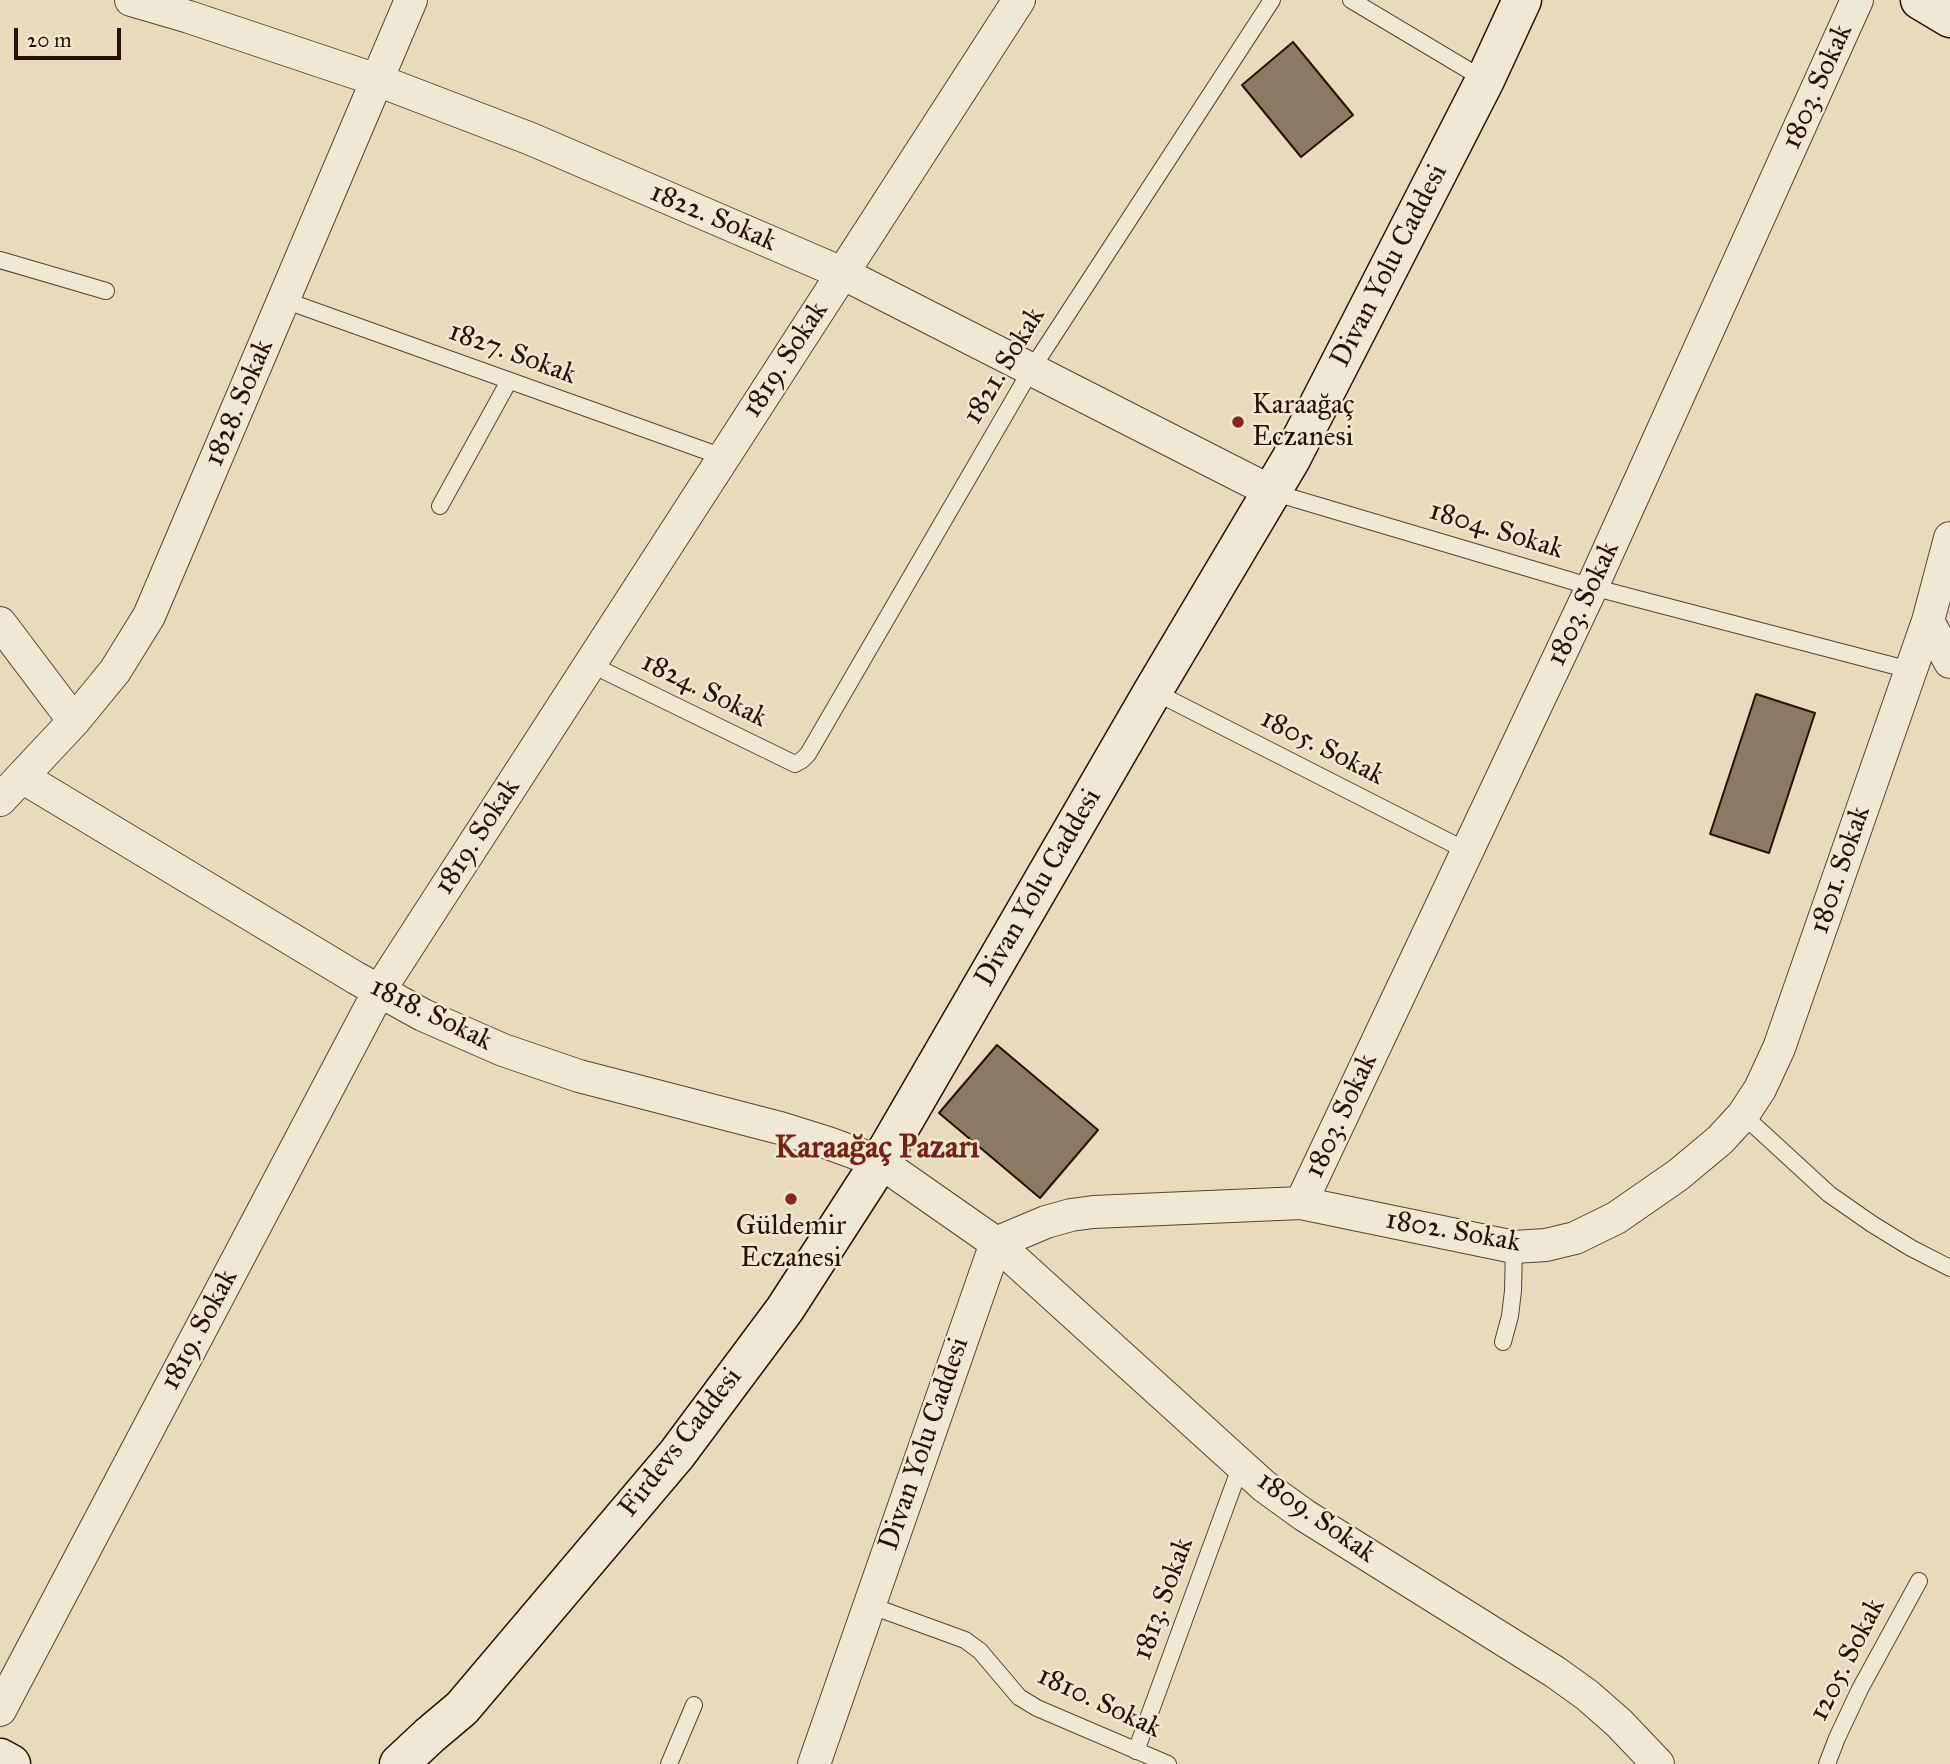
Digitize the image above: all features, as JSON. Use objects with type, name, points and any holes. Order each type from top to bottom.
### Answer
[{"type":"street","name":"1822. Sokak","points":[[131,0],[377,80],[531,139],[842,274],[1272,492]]},
{"type":"street","name":"1828. Sokak","points":[[0,800],[74,721],[115,671],[149,616],[411,0]]},
{"type":"street","name":"1819. Sokak","points":[[0,1710],[379,991],[1019,0]]},
{"type":"street","name":"Divan Yolu Caddesi","points":[[880,1162],[1291,459],[1485,80],[1522,0]]},
{"type":"street","name":"1803. Sokak","points":[[1301,1203],[1592,587],[1857,0]]},
{"type":"street","points":[[1920,0],[1950,18]]},
{"type":"street","name":"1801. Sokak","points":[[1743,1115],[1760,1089],[1779,1048],[1928,621],[1950,538]]},
{"type":"street","points":[[1928,621],[1950,662]]},
{"type":"street","points":[[0,623],[74,721]]},
{"type":"street","name":"1818. Sokak","points":[[22,777],[423,1015],[503,1050],[579,1076],[780,1128],[880,1162]]},
{"type":"street","name":"1802. Sokak","points":[[996,1242],[1046,1222],[1093,1212],[1301,1203],[1514,1247],[1546,1245],[1575,1238],[1616,1218],[1678,1175],[1720,1140],[1743,1115]]},
{"type":"street","points":[[880,1162],[996,1242]]},
{"type":"street","name":"Firdevs Caddesi","points":[[400,1764],[462,1708],[677,1454],[785,1309],[880,1162]]},
{"type":"street","name":"Divan Yolu Caddesi","points":[[814,1764],[996,1242]]},
{"type":"street","name":"1809. Sokak","points":[[996,1242],[1264,1486],[1304,1515],[1555,1672],[1619,1723],[1658,1764]]},
{"type":"street","name":"Firdevs Caddesi","points":[[432,1764],[462,1708]]},
{"type":"street","points":[[0,1758],[12,1764]]},
{"type":"lane","name":"1821. Sokak","points":[[795,764],[808,754],[1031,370],[1272,0]]},
{"type":"lane","points":[[1350,0],[1485,80]]},
{"type":"lane","points":[[0,260],[106,290]]},
{"type":"lane","name":"1827. Sokak","points":[[284,300],[723,457]]},
{"type":"lane","points":[[440,506],[509,381]]},
{"type":"lane","name":"1804. Sokak","points":[[1272,492],[1592,587],[1910,670]]},
{"type":"lane","name":"1824. Sokak","points":[[590,664],[795,764]]},
{"type":"lane","name":"1805. Sokak","points":[[1153,691],[1467,852]]},
{"type":"lane","points":[[1743,1115],[1829,1194],[1911,1248],[1950,1268]]},
{"type":"lane","points":[[1503,1342],[1513,1291],[1514,1247]]},
{"type":"lane","name":"1813. Sokak","points":[[1136,1751],[1241,1465]]},
{"type":"lane","name":"1205. Sokak","points":[[1827,1764],[1860,1689],[1919,1581]]},
{"type":"lane","name":"1810. Sokak","points":[[869,1605],[965,1640],[981,1651],[1019,1697],[1037,1708],[1164,1763]]},
{"type":"lane","points":[[669,1764],[694,1705]]},
{"type":"building","points":[[1293,42],[1353,115],[1301,157],[1242,85]]},
{"type":"building","points":[[1756,694],[1815,713],[1769,853],[1710,834]]},
{"type":"building","points":[[997,1045],[1098,1130],[1040,1198],[939,1113]]},
{"type":"place","name":"Karaağaç Eczanesi","points":[[1238,422]]},
{"type":"place","name":"Güldemir Eczanesi","points":[[791,1199]]},
{"type":"district","name":"Karaağaç Pazarı","points":[[877,1149]]}]
